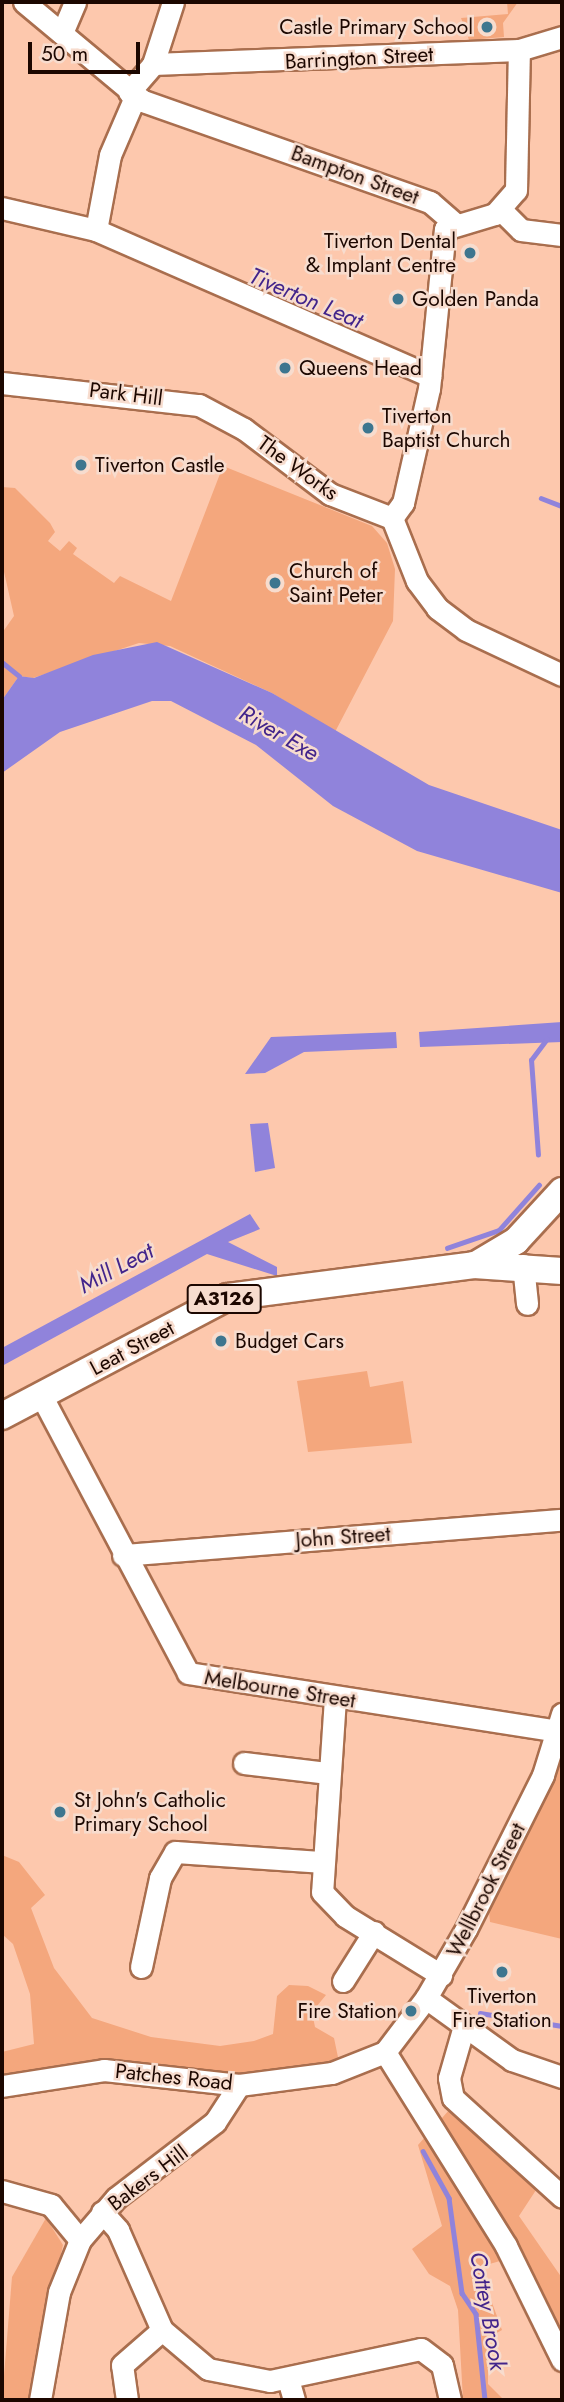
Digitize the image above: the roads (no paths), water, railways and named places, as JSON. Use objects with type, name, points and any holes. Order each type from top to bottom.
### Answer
[{"type":"main road","name":"A3126","points":[[519,1253],[562,1191]]},
{"type":"main road","name":"Leat Street","points":[[2,1416],[228,1297],[474,1265],[519,1253]]},
{"type":"main road","points":[[519,1253],[558,1270]]},
{"type":"street","points":[[24,2],[132,94]]},
{"type":"street","points":[[62,33],[75,2]]},
{"type":"street","points":[[96,230],[110,155],[132,94],[153,64],[173,2]]},
{"type":"street","name":"Barrington Street","points":[[153,64],[519,50],[562,37]]},
{"type":"street","points":[[519,50],[520,163],[516,190],[502,209],[453,222],[444,236],[431,369],[403,503],[392,518],[417,581],[437,608],[466,630],[562,675]]},
{"type":"street","name":"Bampton Street","points":[[132,94],[430,202],[453,222]]},
{"type":"street","points":[[2,208],[96,230],[149,255],[431,369]]},
{"type":"street","points":[[502,209],[521,230],[562,235]]},
{"type":"street","name":"Park Hill","points":[[2,383],[183,401],[244,429]]},
{"type":"street","name":"The Works","points":[[244,429],[330,494],[392,518]]},
{"type":"street","points":[[519,1253],[527,1304]]},
{"type":"street","name":"Melbourne Street","points":[[41,1395],[123,1555],[188,1673],[335,1698],[560,1723]]},
{"type":"street","name":"John Street","points":[[123,1555],[562,1520]]},
{"type":"street","points":[[335,1698],[318,1880],[326,1900],[441,1975]]},
{"type":"street","name":"Wellbrook Street","points":[[385,2052],[441,1975],[521,1821],[560,1723]]},
{"type":"street","points":[[244,1763],[328,1773]]},
{"type":"street","points":[[141,1967],[160,1878],[175,1852],[321,1862]]},
{"type":"street","points":[[343,1981],[374,1932]]},
{"type":"street","points":[[426,1998],[512,2060],[562,2077]]},
{"type":"street","points":[[464,2026],[449,2078],[453,2098],[562,2197]]},
{"type":"street","points":[[385,2052],[506,2246],[562,2360]]},
{"type":"street","name":"Patches Road","points":[[2,2086],[104,2070],[239,2085],[332,2073],[385,2052]]},
{"type":"street","name":"Bakers Hill","points":[[40,2400],[59,2292],[80,2240],[102,2212],[189,2148],[227,2109],[239,2085]]},
{"type":"street","points":[[2,2191],[51,2206],[80,2240]]},
{"type":"street","points":[[102,2212],[118,2230],[162,2330],[191,2358],[225,2376],[288,2379],[421,2349],[442,2365],[450,2400]]},
{"type":"street","points":[[127,2400],[122,2364],[162,2330]]},
{"type":"street","points":[[288,2379],[294,2400]]},
{"type":"water","name":"River Exe","points":[[157,642],[272,693],[429,785],[562,830],[562,893],[417,851],[333,806],[256,745],[171,701],[152,701],[60,732],[2,773],[2,700],[19,676],[34,678],[93,655]]},
{"type":"water","points":[[562,1022],[562,1042],[420,1047],[419,1032]]},
{"type":"water","points":[[396,1032],[397,1048],[304,1052],[265,1073],[245,1074],[271,1037]]},
{"type":"water","points":[[268,1123],[275,1168],[255,1172],[250,1124]]},
{"type":"water","points":[[250,1214],[260,1229],[228,1242],[277,1267],[277,1276],[207,1254],[2,1366],[2,1348]]},
{"type":"waterway","points":[[541,498],[562,506]]},
{"type":"waterway","points":[[2,662],[19,676]]},
{"type":"waterway","points":[[538,1155],[531,1060],[547,1039]]},
{"type":"waterway","points":[[447,1248],[499,1230],[539,1185]]},
{"type":"waterway","name":"Cottey Brook","points":[[480,2013],[562,2026]]},
{"type":"waterway","name":"Cottey Brook","points":[[423,2151],[449,2198],[462,2293],[476,2314],[485,2400]]},
{"type":"place","name":"Castle Primary School","points":[[487,27]]},
{"type":"place","name":"Tiverton Dental & Implant Centre","points":[[470,253]]},
{"type":"place","name":"Golden Panda","points":[[398,299]]},
{"type":"place","name":"Queens Head","points":[[285,368]]},
{"type":"place","name":"Tiverton Baptist Church","points":[[368,428]]},
{"type":"place","name":"Tiverton Castle","points":[[81,465]]},
{"type":"place","name":"Church of Saint Peter","points":[[275,583]]},
{"type":"place","name":"Budget Cars","points":[[221,1341]]},
{"type":"place","name":"St John's Catholic Primary School","points":[[60,1812]]},
{"type":"place","name":"Tiverton Fire Station","points":[[502,1972]]},
{"type":"place","name":"Fire Station","points":[[411,2011]]},
{"type":"water label","name":"Tiverton Leat","points":[[306,298]]},
{"type":"water label","name":"Mill Leat","points":[[116,1268]]}]
